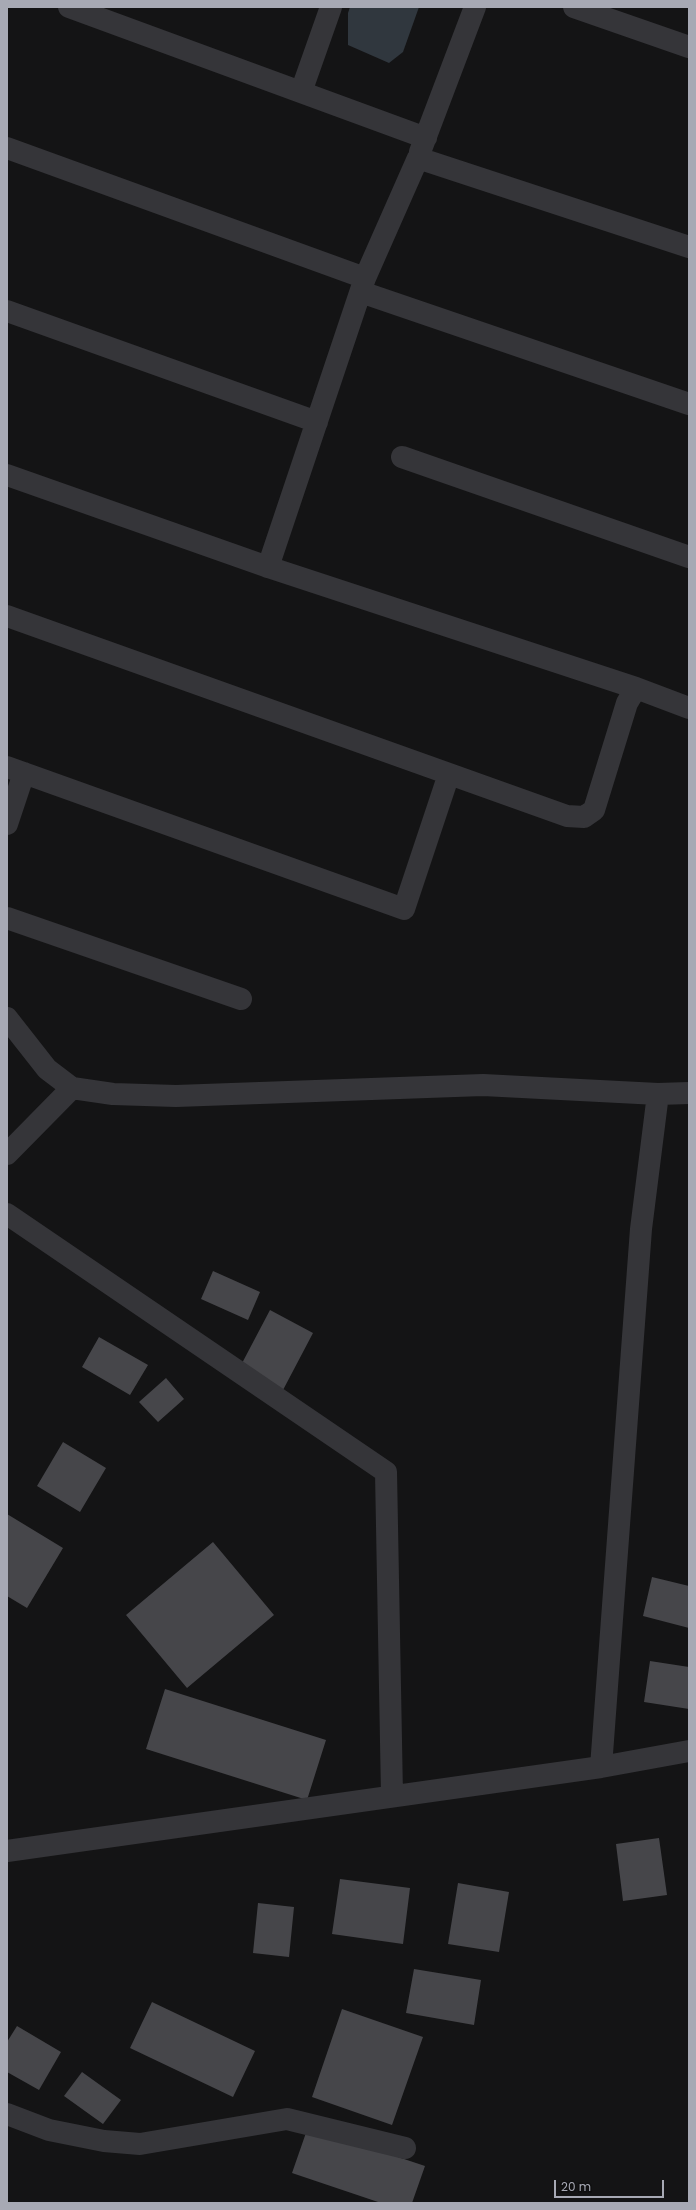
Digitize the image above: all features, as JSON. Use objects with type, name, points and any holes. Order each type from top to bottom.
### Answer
[{"type":"street","points":[[69,7],[426,138]]},
{"type":"street","points":[[301,92],[331,7]]},
{"type":"street","points":[[268,567],[363,285],[418,158],[475,7]]},
{"type":"street","points":[[574,7],[689,47]]},
{"type":"street","points":[[7,148],[363,285],[689,404]]},
{"type":"street","points":[[418,158],[689,247]]},
{"type":"street","points":[[7,311],[317,422]]},
{"type":"street","points":[[402,457],[689,557]]},
{"type":"street","points":[[7,475],[268,567],[636,688],[689,708]]},
{"type":"street","points":[[7,616],[567,816],[584,817],[594,810],[627,703],[636,688]]},
{"type":"street","points":[[7,824],[16,770],[404,909],[449,774]]},
{"type":"street","points":[[7,918],[241,999]]},
{"type":"street","points":[[7,1018],[47,1069],[72,1088],[113,1094],[176,1096],[483,1084],[658,1094],[689,1093]]},
{"type":"street","points":[[7,1154],[72,1088]]},
{"type":"street","points":[[601,1767],[641,1229],[658,1094]]},
{"type":"street","points":[[7,1214],[386,1472],[392,1795]]},
{"type":"street","points":[[7,1851],[392,1795],[601,1767],[689,1751]]},
{"type":"street","points":[[7,2114],[49,2130],[104,2141],[140,2144],[287,2119],[405,2148]]},
{"type":"shaded area","points":[[350,7],[419,7],[403,52],[389,63],[348,45],[348,13]]},
{"type":"building","points":[[213,1271],[260,1292],[248,1320],[201,1299]]},
{"type":"building","points":[[270,1310],[313,1333],[283,1390],[240,1367]]},
{"type":"building","points":[[99,1337],[148,1365],[130,1395],[82,1367]]},
{"type":"building","points":[[166,1378],[184,1399],[158,1422],[139,1402]]},
{"type":"building","points":[[63,1442],[106,1468],[80,1512],[37,1486]]},
{"type":"building","points":[[7,1514],[63,1548],[27,1608],[7,1596]]},
{"type":"building","points":[[213,1542],[274,1615],[187,1688],[126,1615]]},
{"type":"building","points":[[652,1577],[689,1586],[689,1628],[643,1616]]},
{"type":"building","points":[[650,1661],[689,1667],[689,1709],[644,1702]]},
{"type":"building","points":[[165,1689],[326,1740],[307,1800],[146,1749]]},
{"type":"building","points":[[659,1838],[667,1895],[623,1901],[616,1844]]},
{"type":"building","points":[[340,1879],[410,1888],[403,1944],[332,1934]]},
{"type":"building","points":[[458,1883],[509,1892],[499,1952],[448,1944]]},
{"type":"building","points":[[258,1903],[294,1907],[289,1957],[253,1953]]},
{"type":"building","points":[[414,1969],[481,1980],[474,2025],[406,2013]]},
{"type":"building","points":[[152,2002],[255,2051],[233,2097],[130,2048]]},
{"type":"building","points":[[342,2009],[423,2037],[392,2125],[312,2097]]},
{"type":"building","points":[[17,2026],[61,2052],[39,2090],[7,2072],[7,2042]]},
{"type":"building","points":[[82,2072],[121,2100],[103,2124],[64,2096]]},
{"type":"building","points":[[308,2127],[425,2166],[412,2203],[381,2203],[292,2173]]}]
